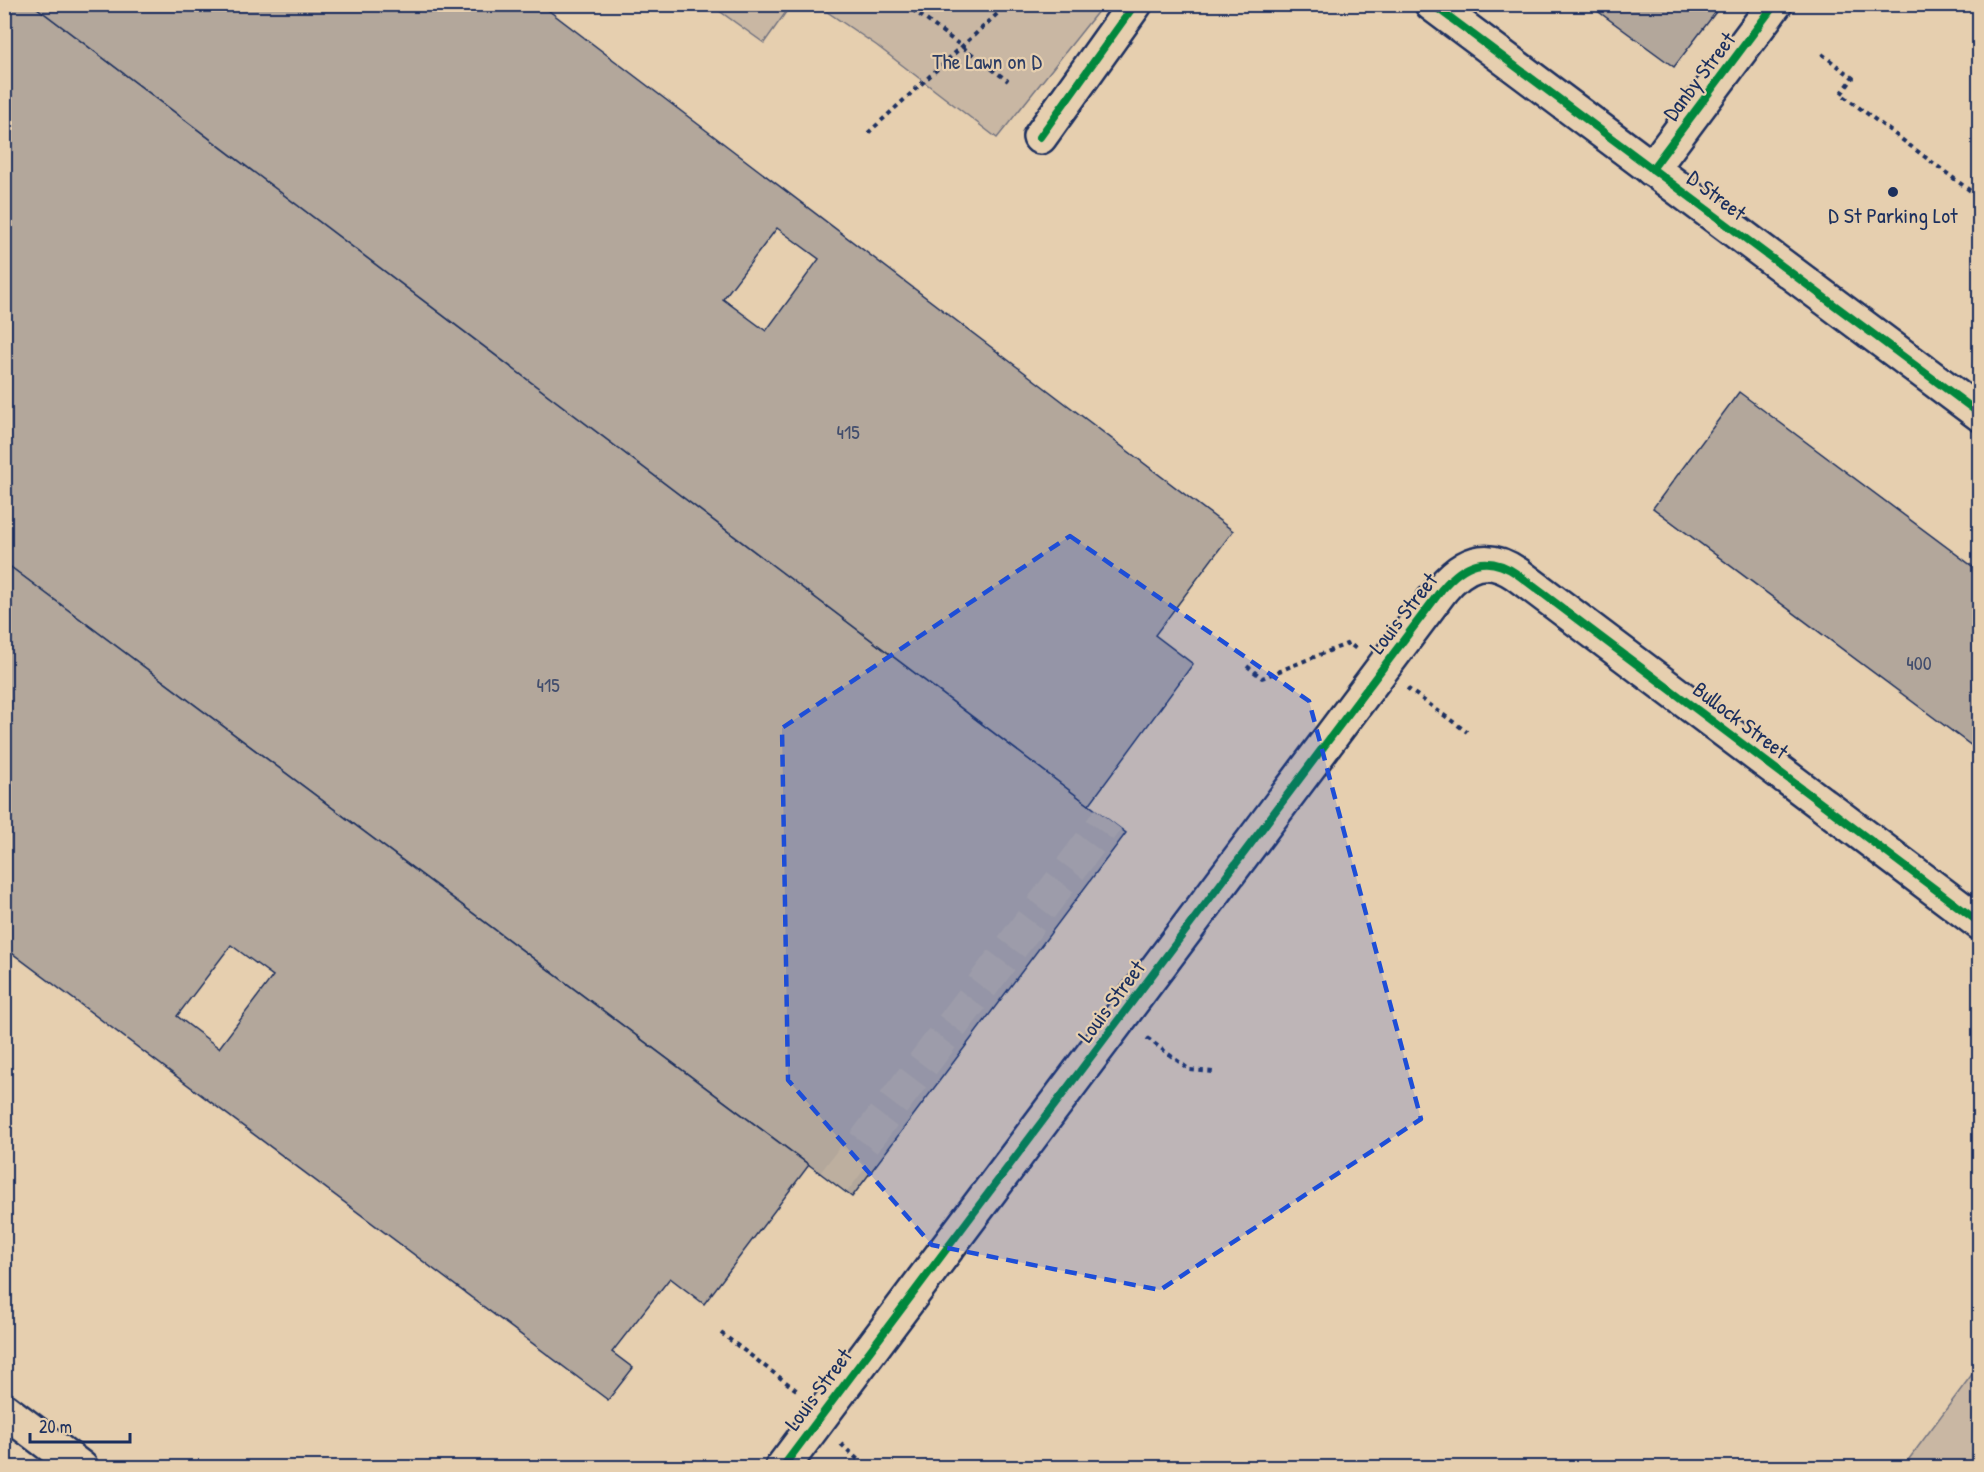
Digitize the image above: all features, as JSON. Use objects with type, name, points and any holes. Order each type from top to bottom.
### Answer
[{"type":"street","points":[[1040,137],[1135,4]]},
{"type":"street","name":"D Street","points":[[1432,4],[1980,414]]},
{"type":"street","name":"Danby Street","points":[[1652,169],[1775,4]]},
{"type":"street","name":"Bullock Street","points":[[1474,564],[1492,562],[1509,568],[1980,923]]},
{"type":"street","name":"Louis Street","points":[[782,1467],[1442,589],[1458,572],[1474,564]]},
{"type":"street","points":[[4,1410],[81,1467]]},
{"type":"path","points":[[905,4],[1008,81]]},
{"type":"path","points":[[868,133],[1008,4]]},
{"type":"path","points":[[1822,54],[1853,78],[1841,94],[1980,198]]},
{"type":"path","points":[[1247,666],[1263,678],[1349,643],[1362,653]]},
{"type":"path","points":[[1404,686],[1467,732]]},
{"type":"path","points":[[1142,1034],[1191,1070],[1214,1072]]},
{"type":"path","points":[[721,1333],[807,1398]]},
{"type":"path","points":[[837,1440],[867,1467]]},
{"type":"highlighted area","points":[[1070,536],[1309,701],[1421,1119],[1160,1290],[932,1245],[788,1080],[782,728]]},
{"type":"green space","points":[[711,5],[791,5],[764,43]]},
{"type":"green space","name":"The Lawn on D","points":[[817,5],[1103,5],[997,138],[876,45]]},
{"type":"green space","points":[[1979,1365],[1979,1467],[1903,1467]]},
{"type":"building","points":[[4,4],[32,4],[1126,833],[852,1197],[4,562]]},
{"type":"building","points":[[32,4],[540,4],[1233,531],[1155,635],[1193,664],[1089,805]],"holes":[[[777,228],[819,259],[766,331],[723,299]]]},
{"type":"building","points":[[1588,4],[1722,4],[1674,67]]},
{"type":"building","points":[[1739,392],[1980,572],[1980,752],[1653,508]]},
{"type":"building","points":[[4,562],[809,1165],[704,1304],[670,1278],[612,1352],[633,1368],[608,1400],[4,947]],"holes":[[[231,945],[273,976],[219,1048],[177,1016]]]},
{"type":"tunnel","points":[[834,1182],[1108,819]]},
{"type":"cycle path","points":[[1040,137],[1135,4]]},
{"type":"cycle path","points":[[1432,4],[1980,414]]},
{"type":"cycle path","points":[[1652,169],[1775,4]]},
{"type":"cycle path","points":[[782,1468],[1442,589],[1467,567],[1476,564],[1496,564],[1517,574],[1980,923]]},
{"type":"place","name":"D St Parking Lot","points":[[1893,192]]}]
